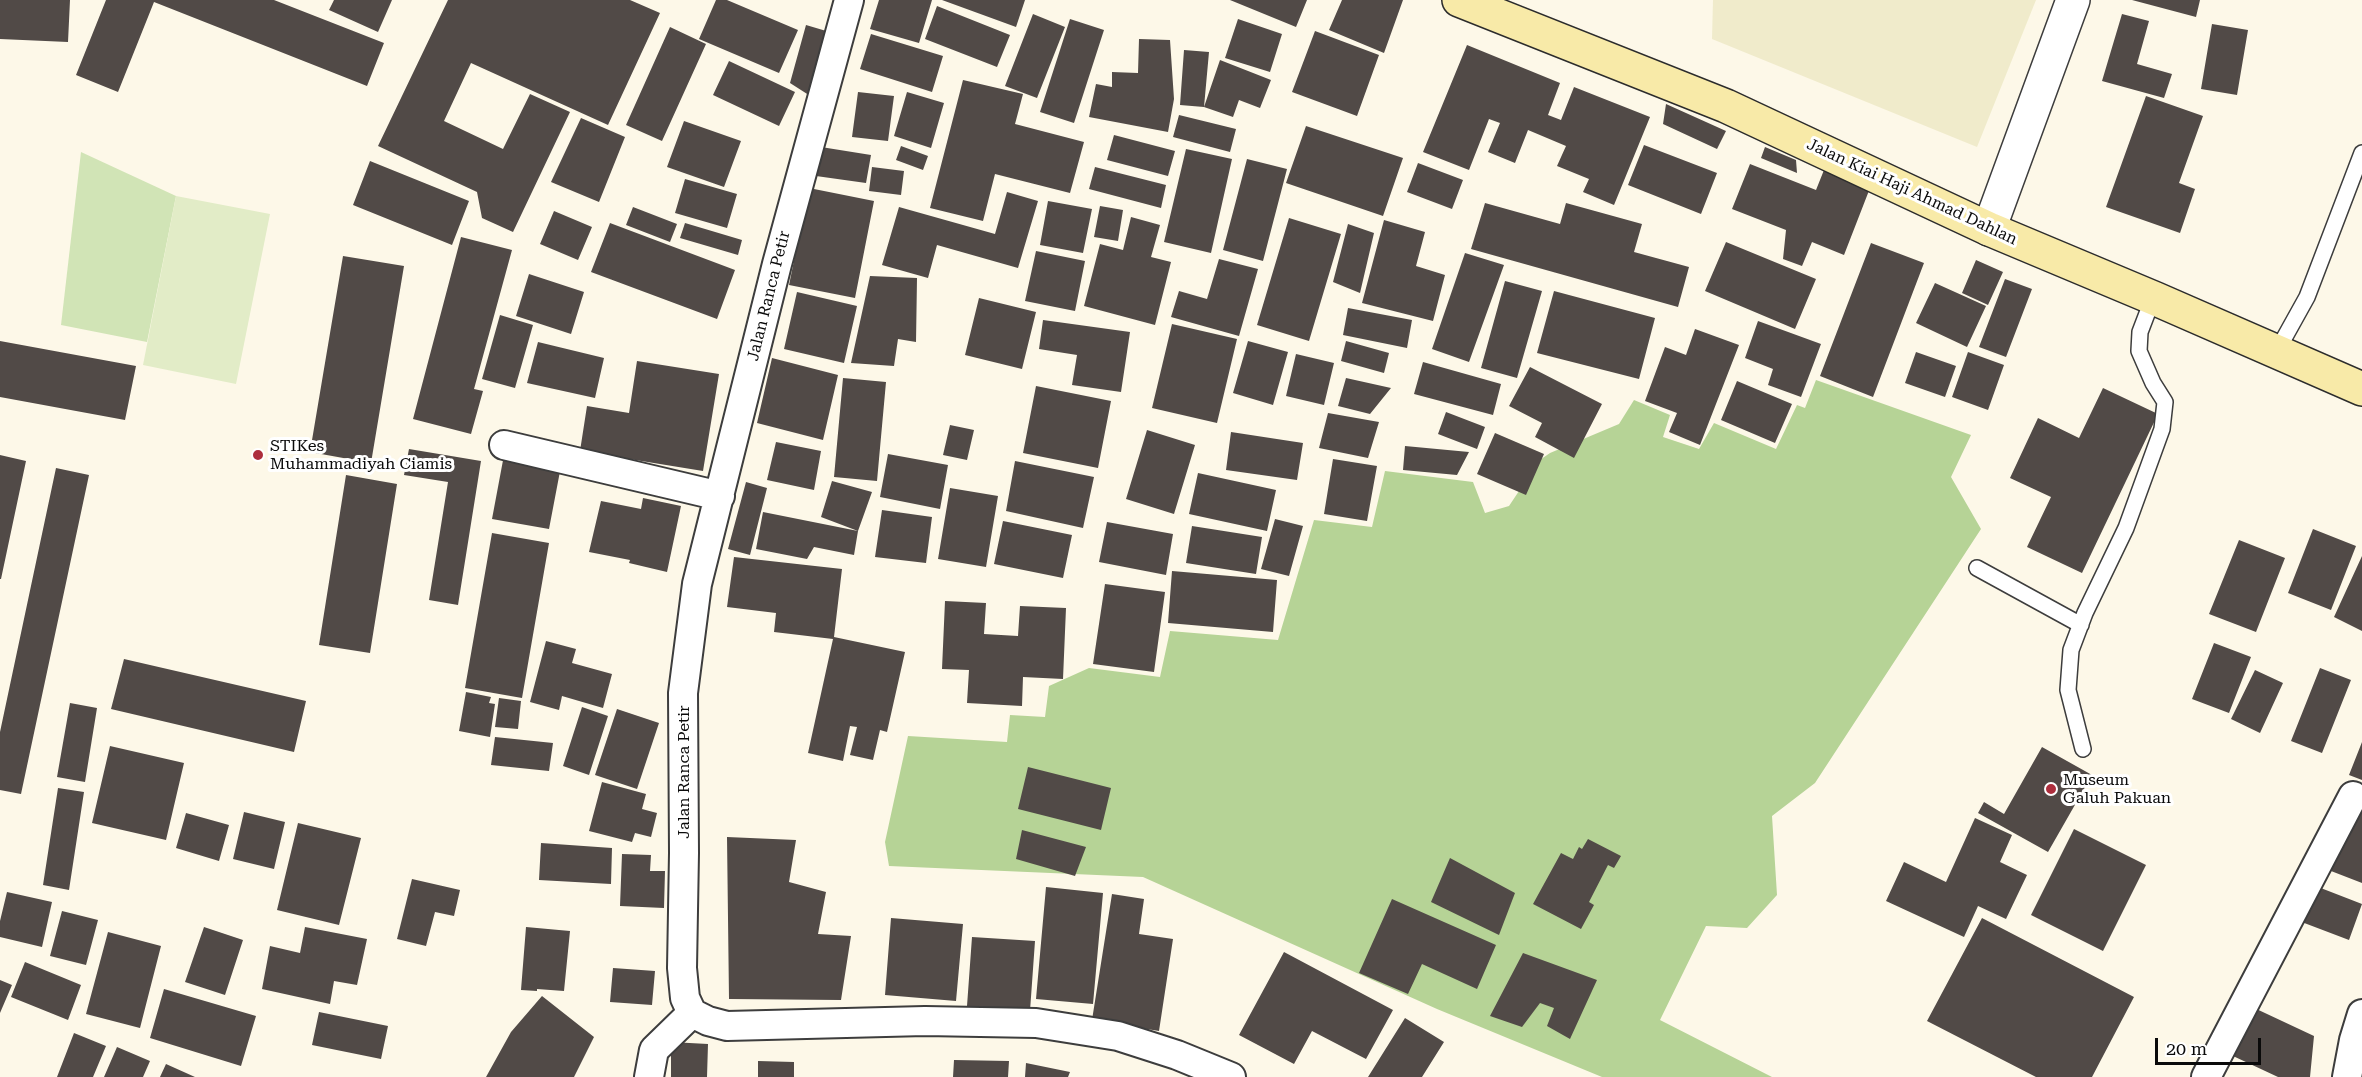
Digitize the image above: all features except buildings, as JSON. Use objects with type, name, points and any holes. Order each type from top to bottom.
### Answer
[{"type":"main road","name":"Jalan Kiai Haji Ahmad Dahlan","points":[[1460,0],[1726,106],[1989,229],[2153,297],[2362,389]]},
{"type":"street","name":"Jalan Ranca Petir","points":[[692,1013],[685,998],[682,968],[683,693],[697,584],[777,264],[849,0]]},
{"type":"street","points":[[1989,229],[2073,0]]},
{"type":"street","points":[[504,445],[720,496]]},
{"type":"street","points":[[2206,1077],[2353,796]]},
{"type":"street","points":[[649,1077],[654,1050],[692,1013],[708,1021],[727,1026],[925,1021],[1036,1023],[1118,1036],[1177,1055],[1231,1077]]},
{"type":"street","points":[[2347,1077],[2362,1014]]},
{"type":"lane","points":[[2277,351],[2307,297],[2362,153]]},
{"type":"lane","points":[[2083,749],[2068,690],[2072,650],[2080,625],[2102,575],[2126,528],[2162,429],[2165,402],[2139,351],[2140,332],[2153,297]]},
{"type":"lane","points":[[1977,568],[2080,625]]},
{"type":"shaded area","points":[[1713,0],[2036,0],[1977,147],[1712,39]]},
{"type":"green space","points":[[81,152],[176,196],[147,342],[61,325]]},
{"type":"green space","points":[[176,196],[270,214],[236,384],[143,365]]},
{"type":"green space","points":[[1816,380],[1971,435],[1951,477],[1981,529],[1815,783],[1772,816],[1777,895],[1747,928],[1706,926],[1660,1020],[1772,1077],[1602,1077],[1437,1009],[1143,877],[889,866],[885,842],[908,736],[1007,742],[1010,715],[1045,717],[1049,686],[1089,668],[1160,677],[1170,631],[1278,640],[1314,520],[1372,527],[1385,471],[1473,482],[1485,513],[1509,506],[1534,464],[1550,453],[1619,424],[1634,400],[1670,415],[1663,437],[1699,449],[1714,423],[1776,449],[1797,405],[1805,408]]},
{"type":"place","name":"STIKes Muhammadiyah Ciamis","points":[[258,455]]},
{"type":"place","name":"Museum Galuh Pakuan","points":[[2051,789]]}]
